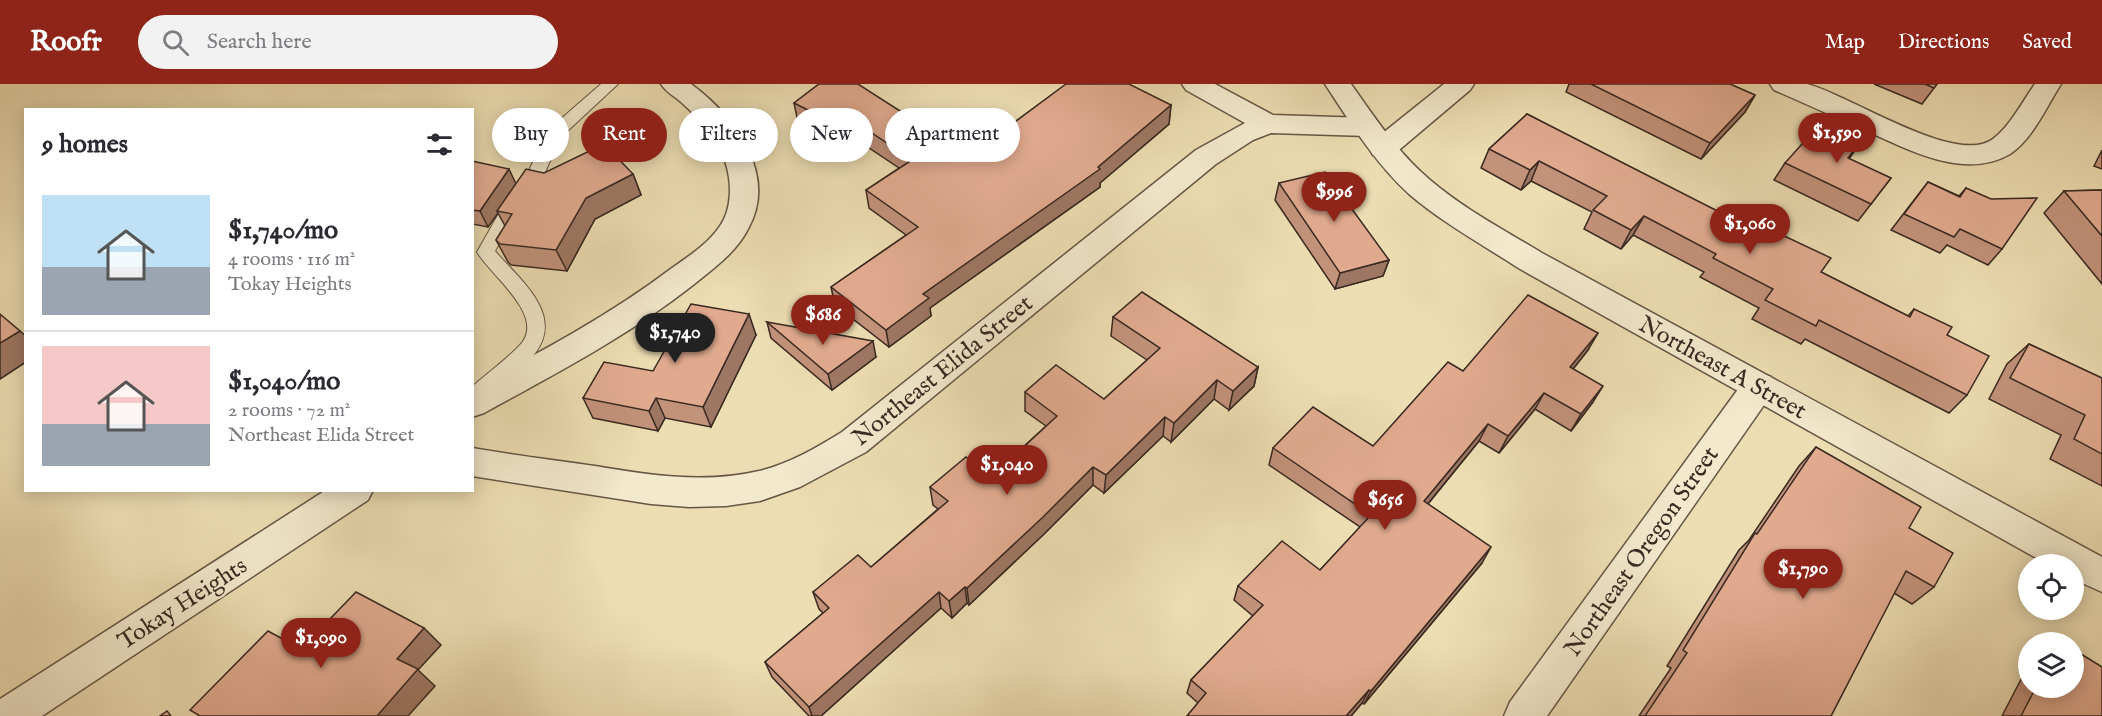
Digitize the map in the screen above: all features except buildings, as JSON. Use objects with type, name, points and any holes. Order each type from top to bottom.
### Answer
[{"type":"street","points":[[474,403],[560,357],[649,301],[707,258],[735,227],[743,206],[746,185],[739,160],[714,118],[674,84]]},
{"type":"street","points":[[1195,84],[1268,124]]},
{"type":"street","name":"Northeast A Street","points":[[1338,84],[1375,138],[1406,174],[1432,196],[1521,255],[2102,576]]},
{"type":"street","points":[[1375,138],[1461,84]]},
{"type":"street","points":[[1784,84],[1928,147],[1961,154],[1985,154],[2002,146],[2019,128],[2048,84]]},
{"type":"street","name":"Northeast Elida Street","points":[[474,462],[635,488],[710,494],[746,489],[781,480],[820,463],[854,442],[1206,157],[1242,134],[1268,124],[1375,138]]},
{"type":"street","name":"Northeast Oregon Street","points":[[1524,716],[1759,386]]},
{"type":"street","name":"Tokay Heights","points":[[8,716],[353,492]]},
{"type":"lane","points":[[474,396],[529,348],[537,331],[535,311],[486,252],[504,219],[535,177],[553,135],[609,84]]}]
